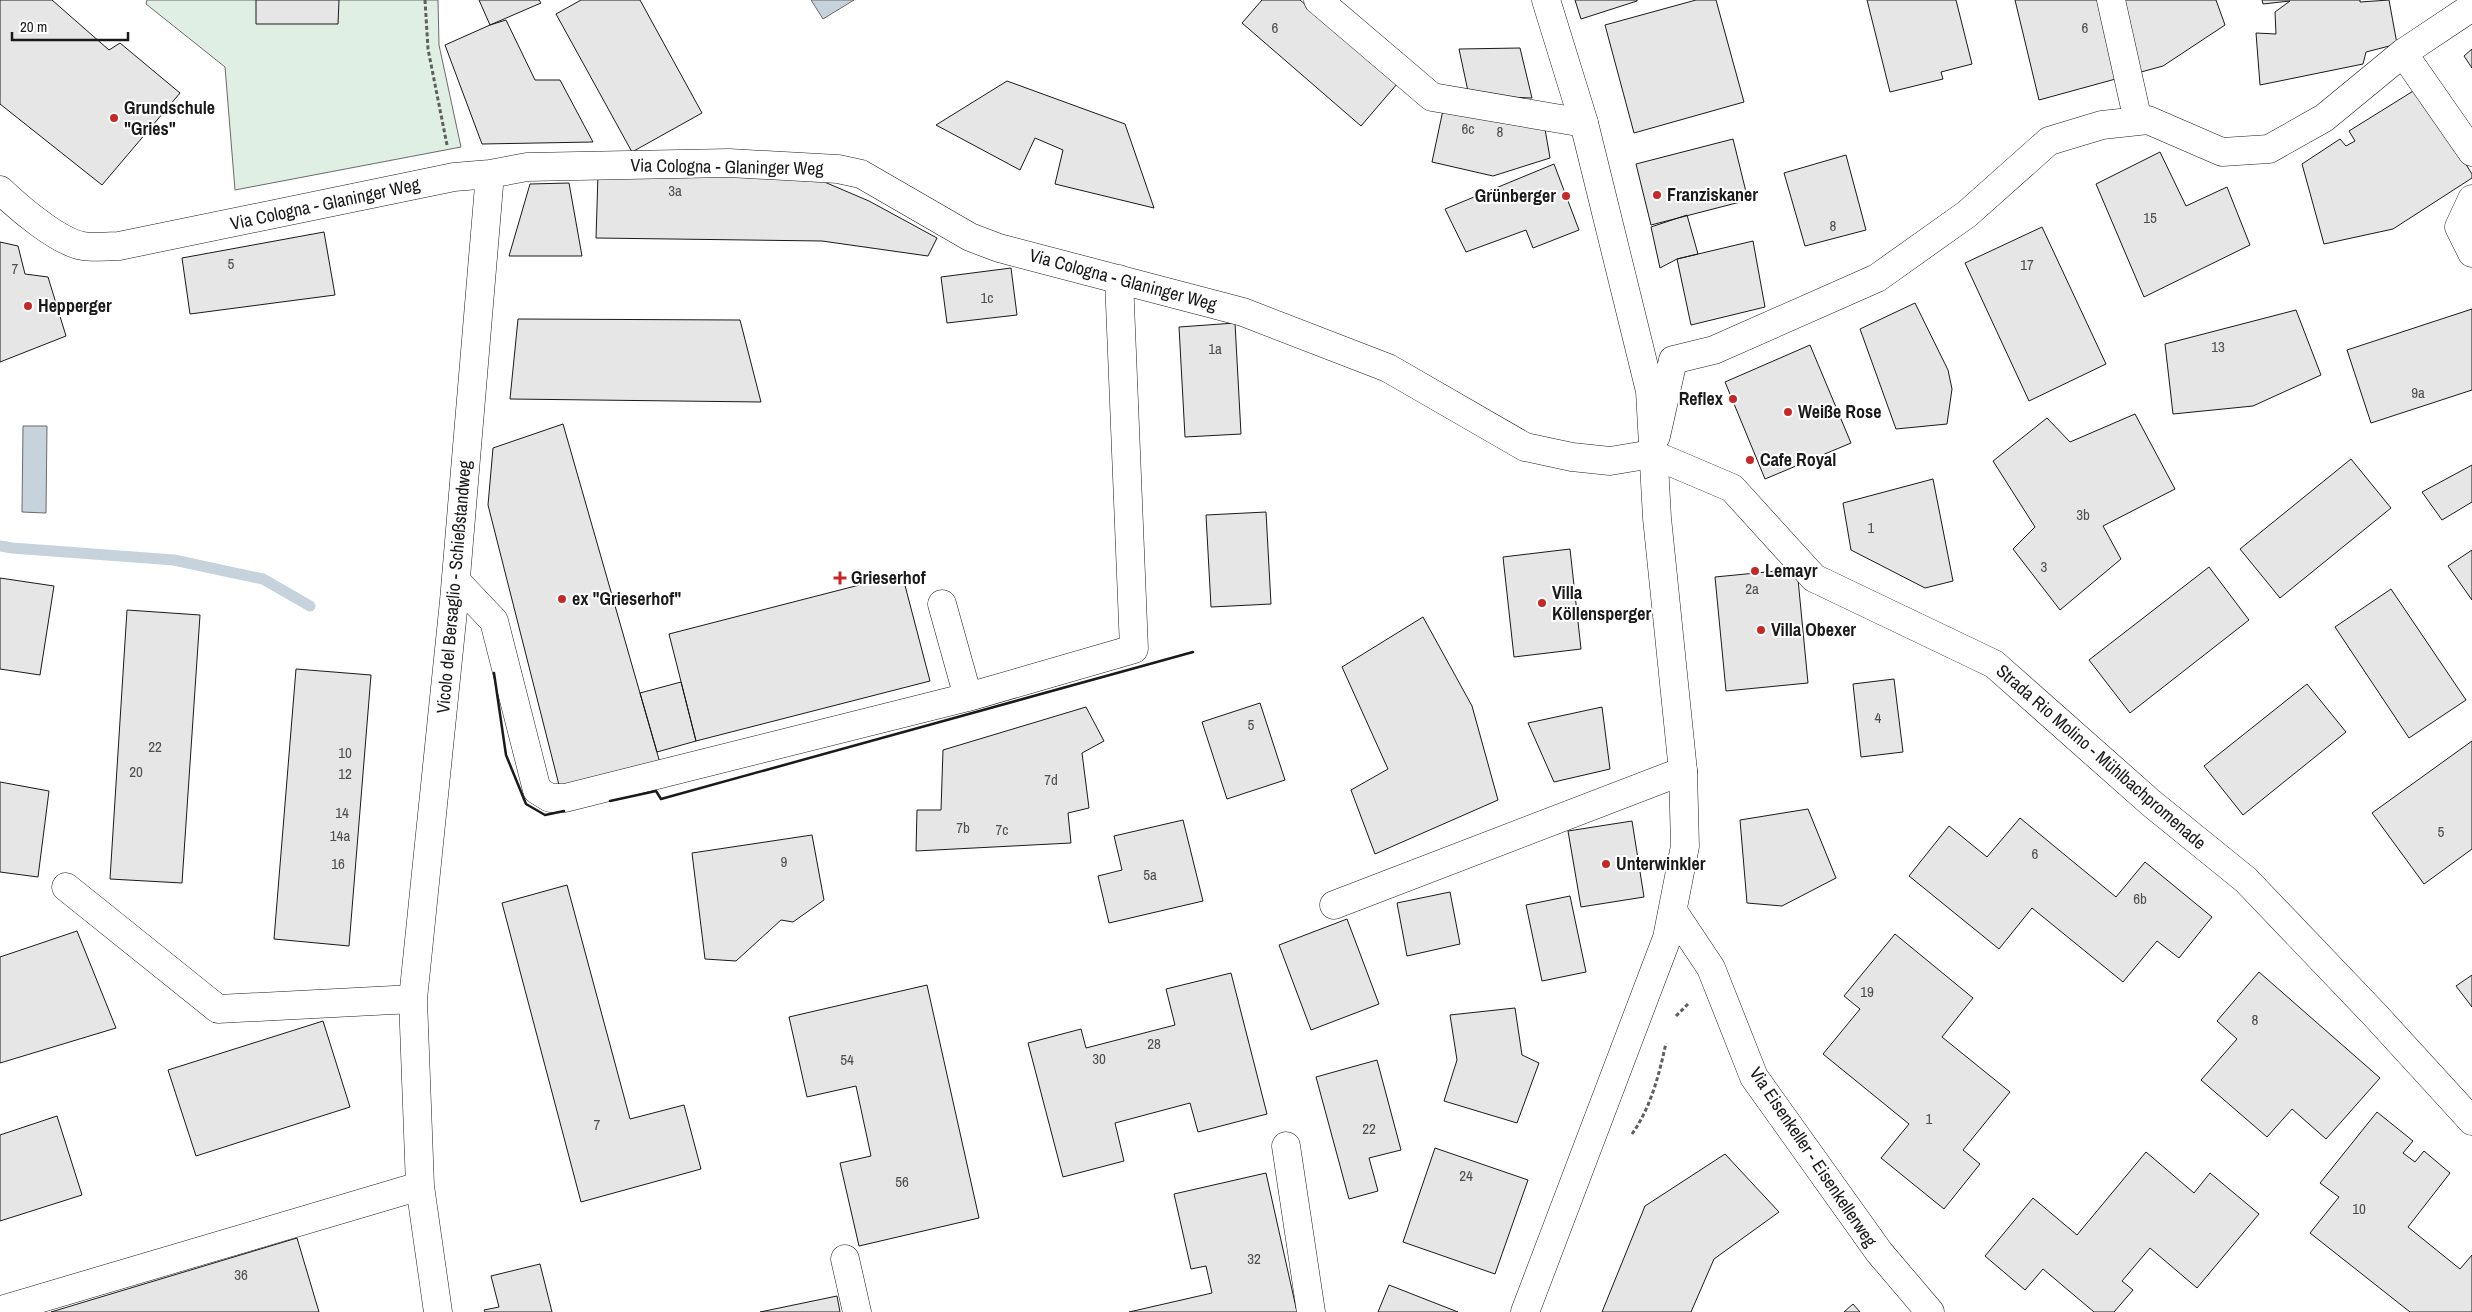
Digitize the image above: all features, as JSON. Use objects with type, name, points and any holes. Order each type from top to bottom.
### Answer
[{"type":"street","points":[[1318,0],[1432,97],[1584,123]]},
{"type":"street","points":[[1525,1312],[1643,1006],[1667,938],[1685,846],[1683,771],[1652,454],[1650,390],[1584,123],[1546,0]]},
{"type":"street","points":[[2111,0],[2138,121]]},
{"type":"street","points":[[1652,454],[1673,360],[1714,350],[1877,278],[1967,214],[2049,141],[2102,124],[2148,120],[2222,152],[2269,149],[2324,118],[2403,53],[2472,7]]},
{"type":"street","points":[[2403,53],[2472,152]]},
{"type":"street","name":"Via Cologna - Glaninger Weg","points":[[0,190],[11,216],[82,246],[118,246],[454,177],[490,174],[527,167],[720,163],[838,168],[861,174],[970,237],[999,248],[1243,312],[1388,368],[1525,447],[1572,458],[1610,461],[1652,454]]},
{"type":"street","name":"Vicolo del Bersaglio - Schießstandweg","points":[[438,1312],[420,1186],[413,998],[456,581],[490,174]]},
{"type":"street","points":[[2472,199],[2459,227],[2472,253]]},
{"type":"street","points":[[456,581],[494,621],[538,790],[550,798],[566,798],[968,697],[1134,649],[1119,279]]},
{"type":"street","name":"Strada Rio Molino - Mühlbachpromenade","points":[[1652,454],[1732,488],[1814,578],[1994,664],[2150,802],[2246,880],[2375,1015],[2472,1121]]},
{"type":"street","points":[[942,604],[968,697]]},
{"type":"street","points":[[1334,905],[1683,771]]},
{"type":"street","points":[[66,887],[218,1009],[413,998]]},
{"type":"street","name":"Via Eisenkeller - Eisenkellerweg","points":[[1673,911],[1711,968],[1754,1077],[1879,1252],[1930,1312]]},
{"type":"street","points":[[1286,1146],[1311,1312]]},
{"type":"street","points":[[1,1310],[420,1186]]},
{"type":"street","points":[[844,1259],[857,1312]]},
{"type":"path","points":[[425,0],[428,49],[454,177]]},
{"type":"green space","points":[[147,0],[438,0],[439,45],[461,147],[235,190],[225,67],[146,4]]},
{"type":"shaded area","points":[[811,0],[854,0],[823,19]]},
{"type":"shaded area","points":[[23,426],[47,426],[46,513],[22,512]]},
{"type":"building","points":[[0,0],[52,0],[109,50],[120,43],[180,93],[102,185],[0,104]]},
{"type":"building","points":[[256,0],[339,0],[338,24],[256,24]]},
{"type":"building","points":[[479,0],[539,0],[541,3],[490,25]]},
{"type":"building","points":[[581,0],[640,0],[702,113],[632,152],[556,14]]},
{"type":"building","points":[[1262,0],[1300,0],[1397,84],[1361,126],[1242,23]]},
{"type":"building","points":[[1575,0],[1637,0],[1637,1],[1581,19]]},
{"type":"building","points":[[1696,0],[1716,0],[1744,102],[1634,133],[1605,25]]},
{"type":"building","points":[[1867,0],[1956,0],[1972,64],[1941,72],[1943,79],[1890,92]]},
{"type":"building","points":[[2015,0],[2216,0],[2225,25],[2163,66],[2039,100]]},
{"type":"building","points":[[2262,0],[2360,0],[2360,2],[2389,0],[2397,44],[2366,52],[2363,64],[2260,85],[2256,33],[2276,34],[2275,12],[2290,1],[2263,4]]},
{"type":"building","points":[[506,20],[535,80],[560,80],[593,142],[482,144],[445,45]]},
{"type":"building","points":[[1520,48],[1532,98],[1469,96],[1459,49]]},
{"type":"building","points":[[2472,49],[2472,68],[2464,56]]},
{"type":"building","points":[[1007,81],[1125,124],[1154,208],[1055,184],[1063,150],[1035,138],[1020,170],[936,125]]},
{"type":"building","points":[[2418,88],[2472,174],[2472,178],[2393,229],[2324,244],[2302,164],[2340,139],[2346,146],[2355,141],[2349,131]]},
{"type":"building","points":[[1443,110],[1545,129],[1550,158],[1493,176],[1432,162]]},
{"type":"building","points":[[1733,139],[1748,200],[1651,225],[1636,164]]},
{"type":"building","points":[[2160,152],[2186,206],[2227,187],[2250,245],[2144,297],[2096,184]]},
{"type":"building","points":[[1846,155],[1866,230],[1805,246],[1784,173]]},
{"type":"building","points":[[1554,164],[1579,230],[1533,248],[1526,230],[1466,252],[1445,209]]},
{"type":"building","points":[[598,174],[808,175],[869,201],[937,238],[928,256],[822,241],[596,238]]},
{"type":"building","points":[[569,183],[582,256],[509,256],[530,184]]},
{"type":"building","points":[[1687,215],[1698,254],[1677,259],[1660,268],[1651,227]]},
{"type":"building","points":[[2042,227],[2106,364],[2029,401],[1965,263]]},
{"type":"building","points":[[324,232],[335,295],[190,314],[182,258]]},
{"type":"building","points":[[1753,241],[1765,307],[1691,325],[1677,259]]},
{"type":"building","name":"Hepperger","points":[[0,242],[18,246],[25,274],[48,277],[66,336],[0,362]]},
{"type":"building","points":[[1011,268],[1017,315],[947,323],[941,277]]},
{"type":"building","points":[[1915,303],[1948,370],[1952,389],[1947,424],[1896,429],[1860,329]]},
{"type":"building","points":[[2472,309],[2472,390],[2371,423],[2347,350]]},
{"type":"building","points":[[2296,310],[2321,375],[2253,406],[2173,414],[2165,344]]},
{"type":"building","points":[[518,319],[740,320],[761,402],[510,399]]},
{"type":"building","points":[[1235,323],[1241,434],[1185,437],[1179,327]]},
{"type":"building","name":"Weiße Rose","points":[[1810,345],[1851,443],[1765,479],[1725,382]]},
{"type":"building","points":[[2135,414],[2175,489],[2103,526],[2121,559],[2060,610],[2013,549],[2035,527],[1993,461],[2047,418],[2070,442]]},
{"type":"building","name":"ex \"Grieserhof\"","points":[[563,424],[660,763],[560,789],[488,505],[493,448]]},
{"type":"building","points":[[2351,459],[2391,508],[2280,598],[2240,549]]},
{"type":"building","points":[[2472,465],[2472,502],[2442,520],[2422,492]]},
{"type":"building","points":[[1933,479],[1953,581],[1925,588],[1851,550],[1843,503]]},
{"type":"building","points":[[1266,512],[1271,604],[1211,607],[1206,515]]},
{"type":"building","name":"Villa Köllensperger","points":[[1570,549],[1581,649],[1514,657],[1503,557]]},
{"type":"building","points":[[2472,550],[2472,600],[2448,566]]},
{"type":"building","points":[[2209,567],[2249,620],[2130,713],[2089,660]]},
{"type":"building","name":"Villa Obexer","points":[[1797,569],[1808,683],[1726,691],[1715,577]]},
{"type":"building","points":[[902,574],[930,681],[696,741],[669,634]]},
{"type":"building","points":[[0,578],[54,586],[40,675],[0,669]]},
{"type":"building","points":[[2391,589],[2466,700],[2409,738],[2335,627]]},
{"type":"building","points":[[127,610],[200,615],[182,883],[110,879]]},
{"type":"building","points":[[1423,617],[1472,706],[1498,800],[1375,854],[1351,790],[1388,769],[1342,667]]},
{"type":"building","points":[[296,669],[371,675],[349,946],[274,939]]},
{"type":"building","points":[[1894,679],[1903,752],[1861,757],[1853,684]]},
{"type":"building","points":[[681,682],[696,741],[657,752],[640,693]]},
{"type":"building","points":[[2307,684],[2346,732],[2243,815],[2204,766]]},
{"type":"building","points":[[1260,703],[1285,780],[1227,799],[1202,722]]},
{"type":"building","points":[[1086,707],[1104,741],[1082,753],[1089,808],[1068,813],[1071,843],[916,851],[917,810],[941,810],[943,750]]},
{"type":"building","points":[[1602,707],[1610,769],[1554,782],[1528,723]]},
{"type":"building","points":[[2472,741],[2472,849],[2424,884],[2372,813]]},
{"type":"building","points":[[0,782],[49,791],[38,877],[0,872]]},
{"type":"building","points":[[1808,809],[1836,878],[1782,906],[1747,903],[1740,820]]},
{"type":"building","points":[[2020,818],[2116,897],[2145,862],[2212,917],[2179,958],[2157,941],[2123,982],[2032,908],[1999,949],[1909,876],[1949,826],[1987,857]]},
{"type":"building","points":[[1183,820],[1203,901],[1109,923],[1098,876],[1122,870],[1114,836]]},
{"type":"building","name":"Unterwinkler","points":[[1632,821],[1644,897],[1581,907],[1568,831]]},
{"type":"building","points":[[812,835],[824,900],[793,922],[781,920],[736,961],[705,959],[692,853]]},
{"type":"building","points":[[567,885],[630,1119],[684,1105],[701,1169],[581,1202],[502,903]]},
{"type":"building","points":[[1450,892],[1460,944],[1407,956],[1397,903]]},
{"type":"building","points":[[1570,896],[1586,972],[1542,981],[1526,905]]},
{"type":"building","points":[[1347,919],[1379,1004],[1311,1030],[1279,945]]},
{"type":"building","points":[[77,931],[116,1028],[0,1063],[0,957]]},
{"type":"building","points":[[1895,934],[1973,998],[1942,1037],[2010,1092],[1963,1150],[1980,1164],[1944,1209],[1881,1158],[1909,1124],[1823,1054],[1860,1009],[1844,996]]},
{"type":"building","points":[[2259,972],[2380,1078],[2326,1139],[2292,1109],[2267,1137],[2201,1080],[2237,1039],[2217,1021]]},
{"type":"building","points":[[1231,973],[1267,1114],[1198,1132],[1190,1103],[1115,1123],[1124,1161],[1063,1177],[1028,1043],[1081,1029],[1086,1048],[1175,1025],[1166,989]]},
{"type":"building","points":[[2472,975],[2472,1007],[2456,986]]},
{"type":"building","points":[[927,985],[979,1218],[859,1246],[840,1163],[871,1156],[856,1086],[807,1097],[789,1017]]},
{"type":"building","points":[[1515,1008],[1522,1055],[1539,1063],[1517,1123],[1444,1101],[1457,1060],[1450,1015]]},
{"type":"building","points":[[323,1021],[350,1107],[196,1156],[168,1070]]},
{"type":"building","points":[[1377,1060],[1401,1150],[1369,1158],[1378,1191],[1349,1199],[1316,1077]]},
{"type":"building","points":[[2377,1112],[2413,1141],[2403,1153],[2415,1162],[2424,1151],[2450,1173],[2408,1227],[2460,1269],[2472,1255],[2472,1312],[2410,1312],[2310,1233],[2339,1197],[2320,1183]]},
{"type":"building","points":[[57,1116],[82,1195],[0,1221],[0,1135]]},
{"type":"building","points":[[1435,1148],[1528,1180],[1495,1274],[1403,1242]]},
{"type":"building","points":[[2146,1152],[2194,1193],[2210,1173],[2259,1214],[2197,1288],[2150,1248],[2122,1281],[2133,1290],[2114,1312],[2094,1312],[2043,1269],[2025,1290],[1985,1256],[2033,1198],[2077,1235]]},
{"type":"building","points":[[1725,1154],[1779,1212],[1714,1259],[1691,1312],[1602,1312],[1645,1206]]},
{"type":"building","points":[[1266,1173],[1297,1312],[1129,1312],[1212,1293],[1206,1266],[1191,1269],[1174,1194]]},
{"type":"building","points":[[297,1238],[319,1312],[51,1312]]},
{"type":"building","points":[[540,1264],[552,1312],[485,1312],[484,1310],[499,1307],[491,1276]]},
{"type":"building","points":[[1389,1285],[1458,1312],[1378,1312]]},
{"type":"building","points":[[837,1296],[840,1312],[760,1312]]},
{"type":"building","points":[[1853,1304],[1860,1312],[1844,1312]]},
{"type":"waterway","points":[[0,546],[174,560],[263,579],[310,606]]},
{"type":"wall","points":[[610,801],[656,791],[661,799],[1193,652]]},
{"type":"wall","points":[[494,673],[506,755],[526,804],[545,815],[564,811]]},
{"type":"place","name":"Grundschule \"Gries\"","points":[[114,118]]},
{"type":"place","name":"Franziskaner","points":[[1657,195]]},
{"type":"place","name":"Grünberger","points":[[1566,196]]},
{"type":"place","name":"Hepperger","points":[[28,306]]},
{"type":"place","name":"Reflex","points":[[1733,399]]},
{"type":"place","name":"Weiße Rose","points":[[1788,412]]},
{"type":"place","name":"Cafe Royal","points":[[1750,460]]},
{"type":"place","name":"Lemayr","points":[[1755,571]]},
{"type":"place","name":"Grieserhof","points":[[840,578]]},
{"type":"place","name":"ex \"Grieserhof\"","points":[[562,599]]},
{"type":"place","name":"Villa Köllensperger","points":[[1542,603]]},
{"type":"place","name":"Villa Obexer","points":[[1761,630]]},
{"type":"place","name":"Unterwinkler","points":[[1606,864]]}]
